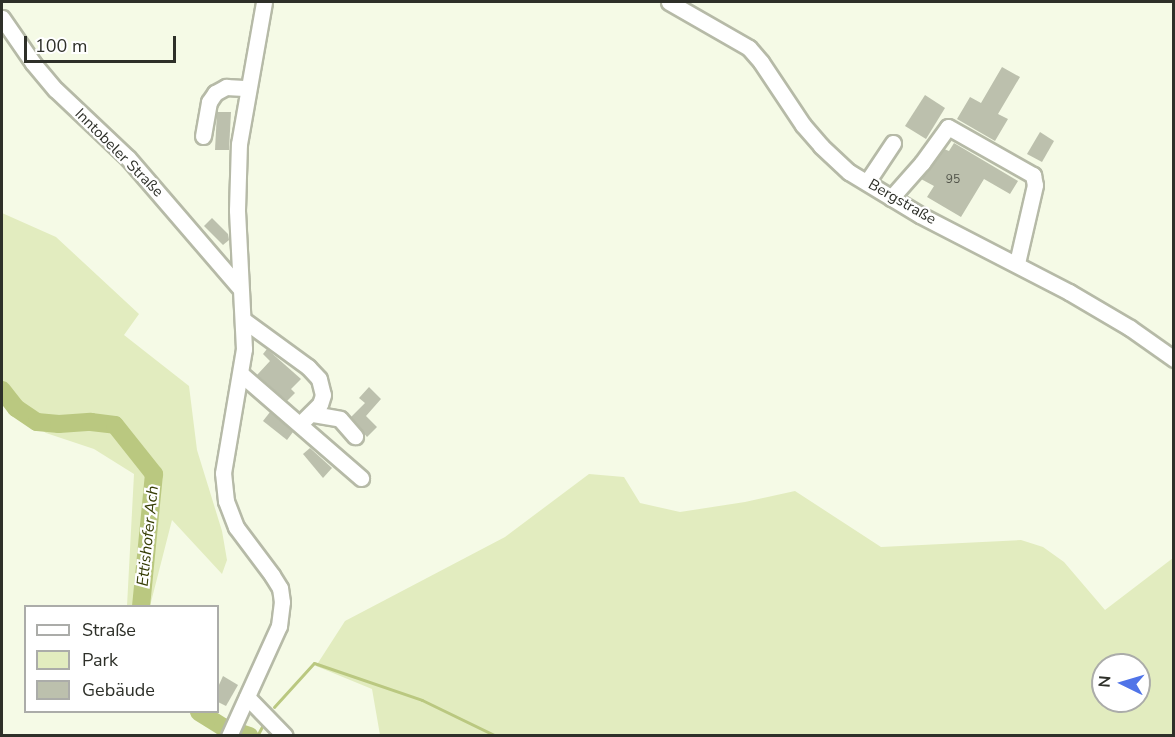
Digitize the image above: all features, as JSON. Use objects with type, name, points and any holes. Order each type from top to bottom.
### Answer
[{"type":"street","points":[[229,735],[279,626],[282,602],[280,588],[236,527],[226,501],[224,473],[225,453],[241,374],[245,321],[239,287],[238,169],[248,88],[264,2]]},
{"type":"street","name":"Bergstraße","points":[[669,2],[749,48],[821,146],[849,172],[891,198],[1017,263],[1130,328],[1173,359]]},
{"type":"street","name":"Inntobeler Straße","points":[[2,18],[33,63],[56,90],[128,158],[239,287]]},
{"type":"street","points":[[203,136],[209,102],[215,93],[225,87],[248,88]]},
{"type":"street","points":[[891,198],[922,163],[948,127],[1033,175],[1035,185],[1017,263]]},
{"type":"street","points":[[867,182],[893,143]]},
{"type":"street","points":[[245,321],[308,367],[319,379],[323,395],[307,419]]},
{"type":"street","points":[[241,374],[307,419],[361,478]]},
{"type":"street","points":[[307,419],[340,419],[355,436]]},
{"type":"street","points":[[247,697],[285,735]]},
{"type":"green space","points":[[2,213],[56,237],[139,314],[124,335],[189,386],[197,450],[222,531],[227,560],[222,574],[172,520],[150,605],[127,605],[134,474],[94,449],[46,433],[2,403]]},
{"type":"green space","points":[[589,474],[624,477],[640,503],[680,512],[745,502],[795,491],[881,547],[1021,540],[1043,547],[1064,562],[1105,610],[1173,558],[1173,735],[380,735],[372,689],[316,666],[345,621],[505,537]]},
{"type":"building","points":[[1002,67],[1020,77],[998,114],[1008,119],[995,141],[957,119],[970,97],[981,103]]},
{"type":"building","points":[[925,95],[945,108],[926,139],[905,126]]},
{"type":"building","points":[[217,112],[231,112],[229,150],[215,150]]},
{"type":"building","points":[[1040,132],[1054,141],[1042,162],[1027,154]]},
{"type":"building","points":[[954,143],[1018,181],[1010,194],[984,179],[961,217],[927,197],[934,186],[921,179],[944,149],[949,151]]},
{"type":"building","points":[[212,218],[228,234],[229,240],[223,245],[204,226]]},
{"type":"building","points":[[267,349],[301,379],[291,389],[295,393],[287,401],[257,375],[270,361],[263,354]]},
{"type":"building","points":[[369,387],[381,399],[366,416],[377,427],[367,437],[351,417],[365,403],[359,398]]},
{"type":"building","points":[[270,412],[293,432],[287,440],[263,421]]},
{"type":"building","points":[[310,448],[332,468],[323,478],[303,454]]},
{"type":"building","points":[[223,676],[238,685],[226,706],[219,702],[219,685]]},
{"type":"waterway","name":"Ettishofer Ach","points":[[2,390],[16,408],[37,422],[59,424],[91,422],[115,425],[154,474],[141,605]]},
{"type":"waterway","points":[[274,707],[314,663],[422,700],[496,736]]},
{"type":"waterway","name":"Ettishofer Ach","points":[[201,713],[223,727],[249,736]]},
{"type":"waterway","points":[[257,736],[264,723]]}]
